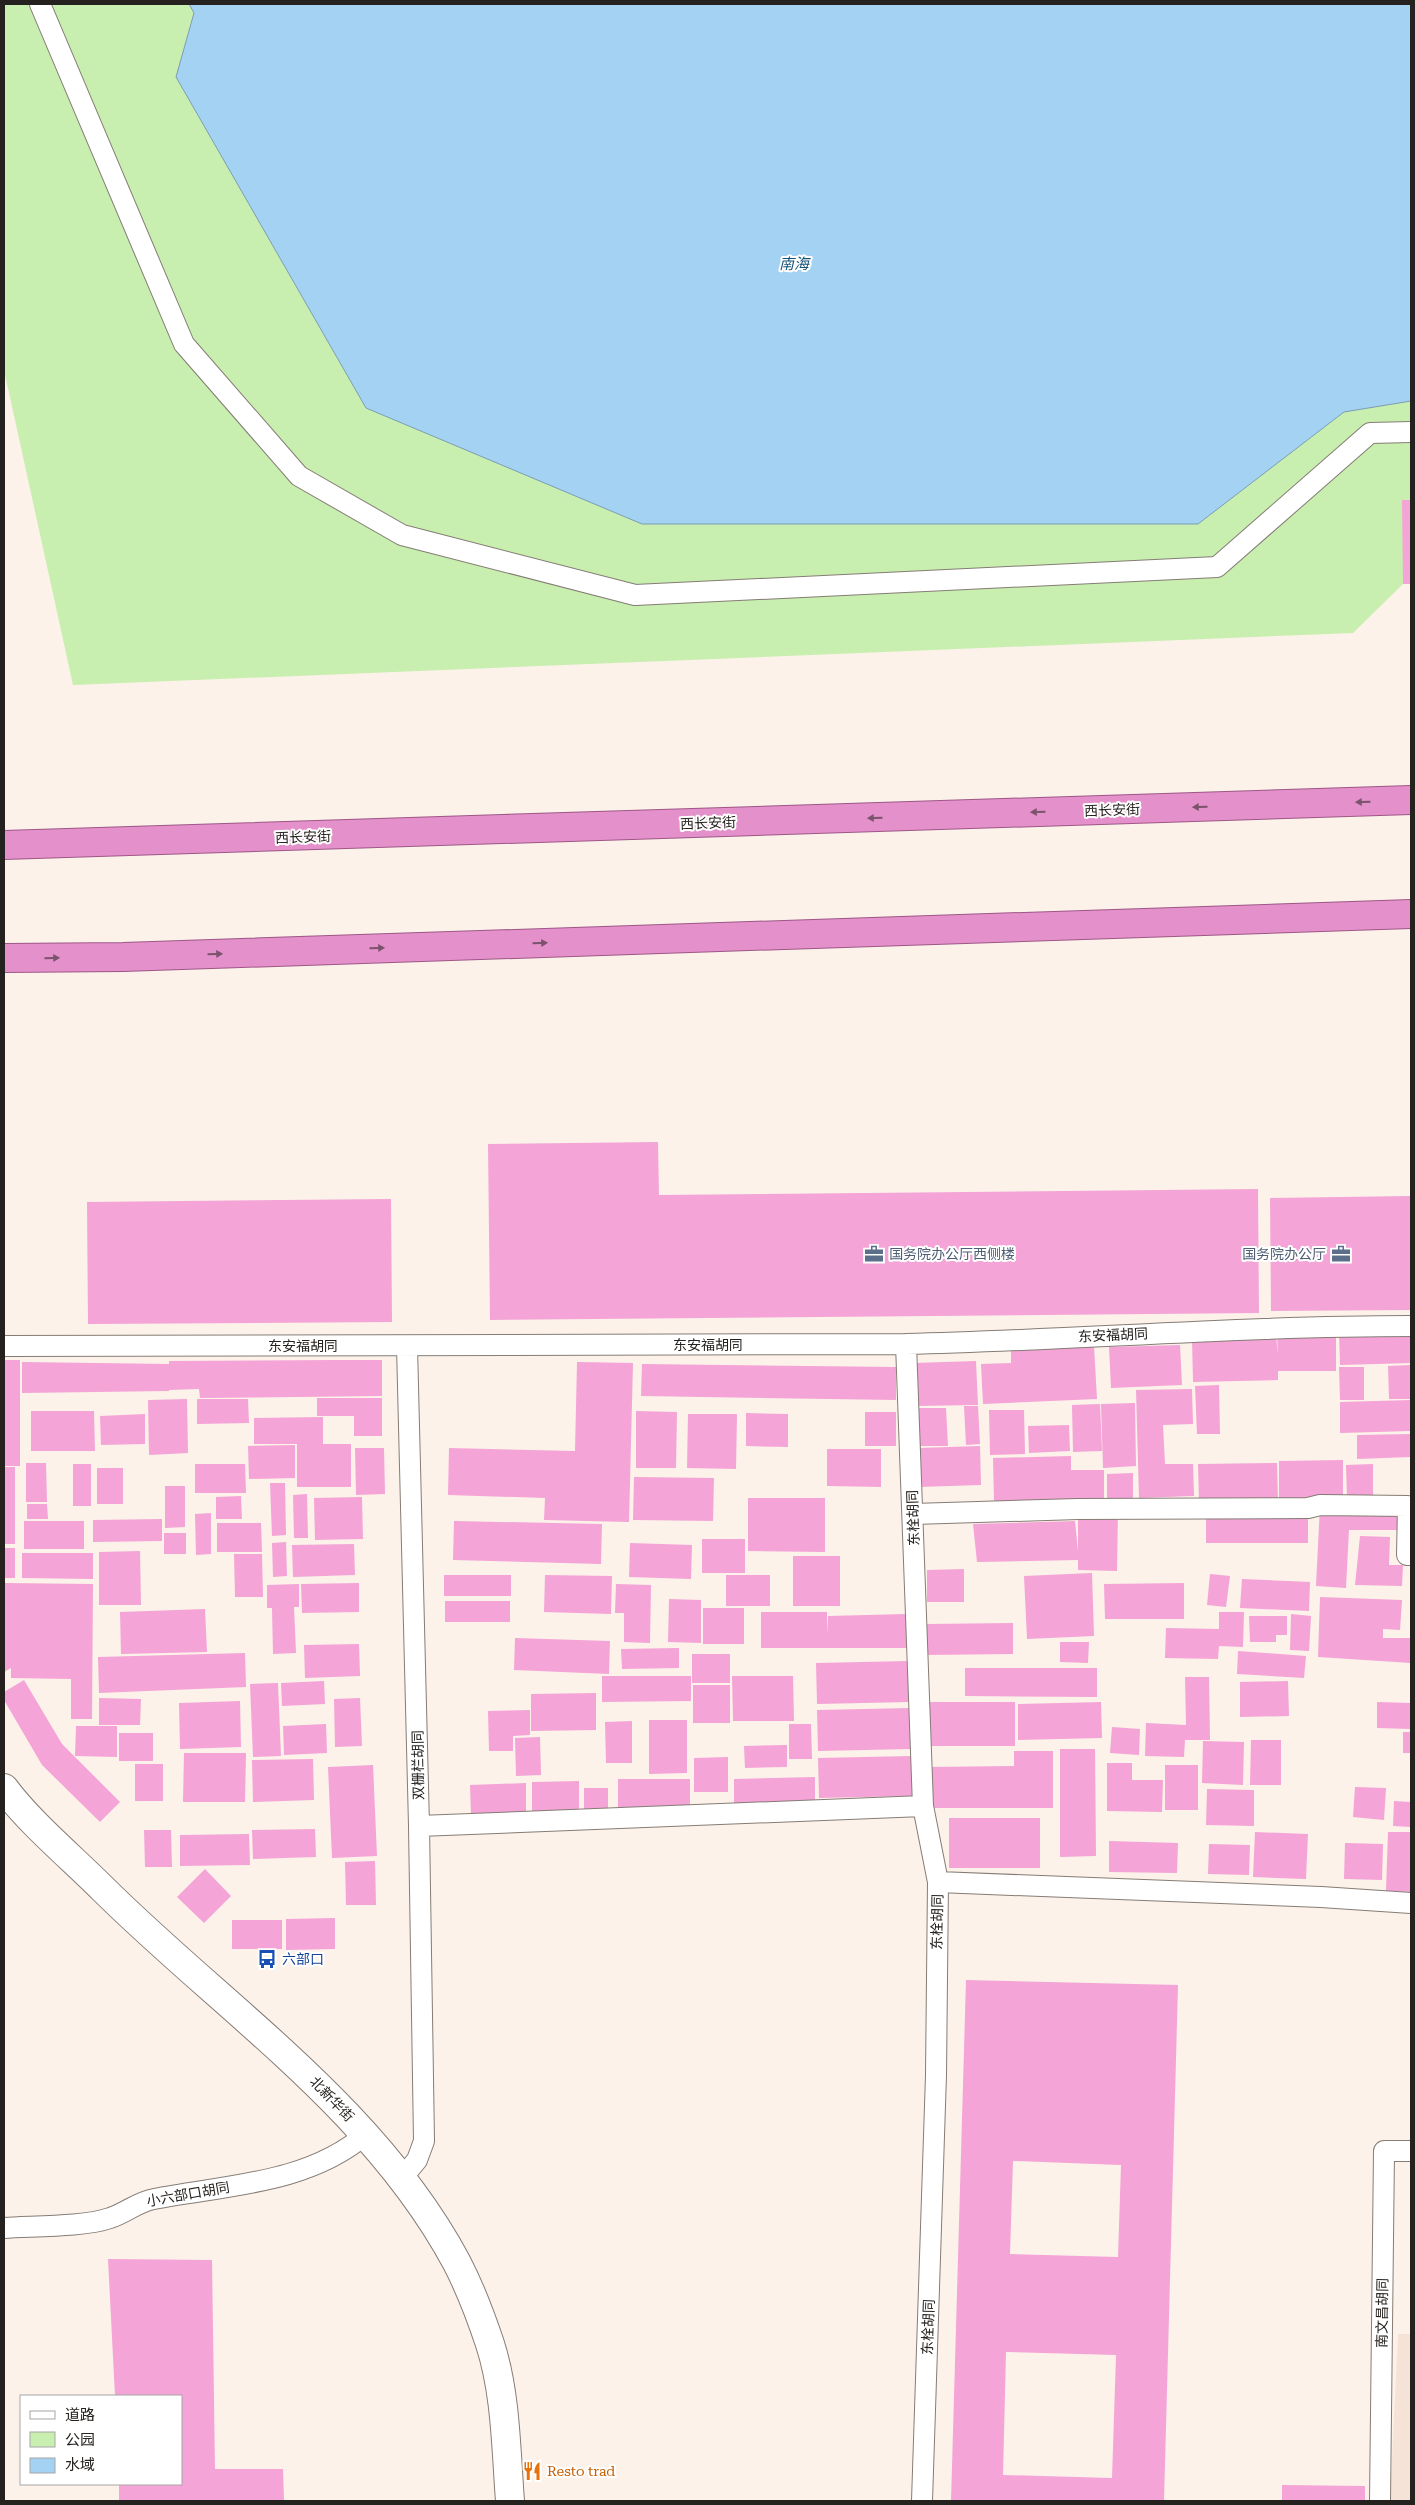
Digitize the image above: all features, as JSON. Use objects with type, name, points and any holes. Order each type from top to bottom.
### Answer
[{"type":"highway","name":"西长安街","points":[[4,845],[1411,800]]},
{"type":"highway","points":[[4,958],[143,956],[1411,914]]},
{"type":"street","name":"北新华街","points":[[6,1794],[136,1922],[292,2060],[366,2134],[402,2178],[458,2264],[490,2345],[500,2393],[510,2501]]},
{"type":"lane","points":[[40,4],[184,344],[299,476],[402,536],[635,595],[1217,567],[1370,433],[1411,432]]},
{"type":"lane","name":"东安福胡同","points":[[4,1346],[906,1344],[1012,1341],[1220,1329],[1411,1326]]},
{"type":"lane","name":"东栓胡同","points":[[906,1344],[923,1806],[938,1882],[936,2075],[922,2501]]},
{"type":"lane","name":"双栅栏胡同","points":[[402,2178],[417,2160],[424,2141],[419,1826],[407,1346]]},
{"type":"lane","points":[[913,1514],[1308,1508],[1320,1505],[1408,1506],[1406,1555],[1411,1555]]},
{"type":"lane","points":[[419,1826],[923,1806]]},
{"type":"lane","points":[[938,1882],[1321,1897],[1411,1903]]},
{"type":"lane","name":"小六部口胡同","points":[[4,2228],[95,2222],[111,2218],[137,2203],[145,2201],[289,2174],[322,2163],[351,2147],[366,2134]]},
{"type":"lane","name":"南文昌胡同","points":[[1380,2501],[1384,2151],[1411,2151]]},
{"type":"shaded area","points":[[1398,2334],[1411,2334],[1411,2501],[1390,2501]]},
{"type":"green space","name":"南海","points":[[4,4],[1411,4],[1411,584],[1403,584],[1353,633],[73,685],[4,370]]},
{"type":"water","name":"南海","points":[[189,4],[1411,4],[1411,401],[1344,412],[1198,524],[642,524],[366,408],[176,77],[194,13]]},
{"type":"building","points":[[1402,500],[1411,500],[1411,584],[1403,584]]},
{"type":"building","name":"国务院办公厅西侧楼","points":[[658,1142],[659,1195],[1258,1189],[1259,1313],[490,1320],[488,1144]]},
{"type":"building","name":"国务院办公厅","points":[[1411,1196],[1411,1310],[1271,1311],[1270,1198]]},
{"type":"building","points":[[391,1199],[392,1322],[88,1324],[87,1202]]},
{"type":"building","points":[[1411,1330],[1411,1363],[1340,1365],[1339,1331]]},
{"type":"building","points":[[1277,1333],[1336,1333],[1336,1371],[1278,1371],[1278,1380],[1193,1382],[1192,1339],[1276,1336],[1278,1355]]},
{"type":"building","points":[[1180,1345],[1182,1385],[1111,1388],[1109,1347]]},
{"type":"building","points":[[1094,1346],[1097,1399],[983,1404],[981,1364],[1011,1363],[1011,1350]]},
{"type":"building","points":[[4,1360],[20,1360],[20,1466],[4,1466]]},
{"type":"building","points":[[382,1360],[382,1396],[200,1398],[199,1389],[22,1393],[22,1362],[169,1364],[169,1361]]},
{"type":"building","points":[[976,1361],[978,1405],[916,1406],[914,1363]]},
{"type":"building","points":[[577,1362],[633,1363],[629,1522],[544,1520],[545,1498],[448,1495],[449,1448],[575,1451]]},
{"type":"building","points":[[642,1364],[896,1367],[896,1400],[641,1396]]},
{"type":"building","points":[[1411,1365],[1411,1399],[1389,1399],[1388,1366]]},
{"type":"building","points":[[1339,1367],[1364,1367],[1364,1400],[1340,1400]]},
{"type":"building","points":[[1219,1385],[1220,1434],[1197,1434],[1195,1386]]},
{"type":"building","points":[[1192,1389],[1193,1424],[1163,1425],[1165,1464],[1193,1464],[1194,1496],[1139,1498],[1136,1390]]},
{"type":"building","points":[[317,1398],[382,1398],[382,1436],[354,1436],[354,1416],[317,1416]]},
{"type":"building","points":[[187,1399],[188,1453],[149,1455],[148,1400]]},
{"type":"building","points":[[197,1399],[248,1399],[249,1423],[197,1424]]},
{"type":"building","points":[[1411,1400],[1411,1431],[1340,1433],[1340,1402]]},
{"type":"building","points":[[1135,1403],[1136,1466],[1103,1468],[1101,1404]]},
{"type":"building","points":[[1100,1404],[1102,1451],[1073,1452],[1072,1405]]},
{"type":"building","points":[[964,1406],[978,1406],[980,1444],[966,1445]]},
{"type":"building","points":[[916,1408],[946,1408],[948,1446],[918,1446]]},
{"type":"building","points":[[989,1410],[1024,1410],[1025,1454],[990,1455]]},
{"type":"building","points":[[31,1411],[94,1411],[95,1451],[31,1451]]},
{"type":"building","points":[[636,1411],[677,1412],[676,1468],[636,1468]]},
{"type":"building","points":[[865,1412],[896,1412],[896,1446],[865,1446]]},
{"type":"building","points":[[746,1413],[788,1414],[788,1447],[746,1446]]},
{"type":"building","points":[[145,1414],[145,1444],[101,1445],[100,1416]]},
{"type":"building","points":[[688,1414],[737,1414],[736,1469],[687,1468]]},
{"type":"building","points":[[323,1417],[323,1444],[351,1444],[351,1487],[297,1487],[297,1444],[254,1444],[254,1418]]},
{"type":"building","points":[[1069,1425],[1070,1451],[1029,1453],[1028,1426]]},
{"type":"building","points":[[1411,1434],[1411,1457],[1357,1459],[1357,1435]]},
{"type":"building","points":[[295,1445],[295,1478],[249,1479],[248,1446]]},
{"type":"building","points":[[980,1446],[981,1485],[919,1487],[918,1448]]},
{"type":"building","points":[[355,1448],[384,1448],[385,1494],[356,1495]]},
{"type":"building","points":[[827,1449],[881,1449],[881,1487],[827,1486]]},
{"type":"building","points":[[1071,1456],[1071,1470],[1104,1470],[1104,1499],[994,1502],[993,1458]]},
{"type":"building","points":[[1343,1460],[1343,1500],[1279,1501],[1279,1461]]},
{"type":"building","points":[[26,1463],[46,1463],[47,1502],[26,1502]]},
{"type":"building","points":[[1277,1463],[1278,1502],[1199,1504],[1198,1464]]},
{"type":"building","points":[[73,1464],[91,1464],[91,1506],[73,1506]]},
{"type":"building","points":[[195,1464],[245,1464],[246,1493],[195,1493]]},
{"type":"building","points":[[1373,1464],[1373,1500],[1347,1500],[1346,1465]]},
{"type":"building","points":[[4,1467],[15,1467],[15,1544],[4,1544]]},
{"type":"building","points":[[97,1468],[123,1468],[123,1504],[97,1504]]},
{"type":"building","points":[[1133,1473],[1133,1498],[1107,1498],[1107,1474]]},
{"type":"building","points":[[634,1477],[714,1478],[713,1521],[633,1520]]},
{"type":"building","points":[[270,1483],[285,1483],[286,1535],[272,1536]]},
{"type":"building","points":[[165,1486],[185,1486],[185,1527],[165,1528]]},
{"type":"building","points":[[307,1494],[308,1538],[294,1538],[293,1495]]},
{"type":"building","points":[[241,1496],[242,1519],[216,1519],[216,1497]]},
{"type":"building","points":[[362,1497],[363,1539],[315,1540],[314,1498]]},
{"type":"building","points":[[748,1498],[825,1498],[825,1552],[748,1551]]},
{"type":"building","points":[[27,1504],[47,1504],[48,1519],[27,1519]]},
{"type":"building","points":[[1320,1505],[1399,1508],[1398,1530],[1349,1530],[1346,1588],[1316,1586]]},
{"type":"building","points":[[1308,1508],[1308,1543],[1206,1543],[1206,1509]]},
{"type":"building","points":[[1078,1509],[1118,1510],[1117,1571],[1078,1570],[1078,1560],[977,1562],[973,1524],[1075,1521],[1078,1551]]},
{"type":"building","points":[[211,1513],[211,1554],[196,1555],[195,1514]]},
{"type":"building","points":[[162,1519],[162,1541],[93,1542],[93,1520]]},
{"type":"building","points":[[24,1521],[84,1521],[84,1549],[24,1549]]},
{"type":"building","points":[[454,1521],[602,1524],[601,1564],[453,1560]]},
{"type":"building","points":[[217,1523],[261,1523],[262,1552],[217,1552]]},
{"type":"building","points":[[164,1533],[186,1533],[186,1554],[164,1554]]},
{"type":"building","points":[[1360,1536],[1390,1537],[1389,1565],[1403,1565],[1402,1586],[1355,1585]]},
{"type":"building","points":[[702,1539],[745,1539],[745,1573],[702,1573]]},
{"type":"building","points":[[286,1542],[287,1576],[273,1577],[272,1543]]},
{"type":"building","points":[[630,1543],[692,1545],[691,1579],[629,1577]]},
{"type":"building","points":[[354,1544],[355,1575],[293,1577],[292,1545]]},
{"type":"building","points":[[4,1548],[15,1548],[15,1578],[4,1578]]},
{"type":"building","points":[[140,1551],[141,1605],[99,1605],[99,1552]]},
{"type":"building","points":[[22,1553],[93,1553],[93,1579],[22,1578]]},
{"type":"building","points":[[234,1554],[262,1554],[263,1597],[235,1597]]},
{"type":"building","points":[[793,1556],[840,1556],[840,1606],[793,1606]]},
{"type":"building","points":[[964,1569],[964,1602],[927,1602],[927,1570]]},
{"type":"building","points":[[1092,1573],[1094,1636],[1027,1639],[1024,1576]]},
{"type":"building","points":[[1210,1574],[1230,1576],[1226,1607],[1207,1605]]},
{"type":"building","points":[[444,1575],[511,1575],[511,1596],[444,1596]]},
{"type":"building","points":[[545,1575],[612,1576],[611,1614],[544,1612]]},
{"type":"building","points":[[726,1575],[770,1575],[770,1606],[726,1606]]},
{"type":"building","points":[[1242,1579],[1310,1582],[1309,1611],[1240,1608]]},
{"type":"building","points":[[4,1583],[93,1584],[92,1719],[71,1719],[71,1679],[11,1678],[11,1668],[4,1672]]},
{"type":"building","points":[[359,1583],[359,1612],[302,1613],[301,1584]]},
{"type":"building","points":[[1184,1583],[1184,1619],[1105,1619],[1104,1584]]},
{"type":"building","points":[[299,1584],[299,1607],[294,1607],[296,1653],[273,1654],[272,1608],[267,1608],[267,1585]]},
{"type":"building","points":[[616,1584],[651,1585],[650,1643],[624,1642],[624,1613],[615,1613]]},
{"type":"building","points":[[1320,1597],[1402,1600],[1400,1630],[1383,1629],[1383,1638],[1411,1638],[1411,1663],[1318,1657]]},
{"type":"building","points":[[669,1599],[701,1600],[701,1643],[668,1642]]},
{"type":"building","points":[[445,1601],[510,1601],[510,1622],[445,1622]]},
{"type":"building","points":[[703,1608],[744,1608],[744,1644],[703,1644]]},
{"type":"building","points":[[205,1609],[207,1652],[121,1654],[120,1612]]},
{"type":"building","points":[[761,1612],[827,1612],[827,1635],[828,1616],[906,1614],[907,1648],[761,1648]]},
{"type":"building","points":[[1219,1612],[1244,1612],[1243,1647],[1219,1646],[1218,1659],[1165,1658],[1166,1628],[1219,1629]]},
{"type":"building","points":[[1291,1614],[1311,1616],[1309,1651],[1290,1650]]},
{"type":"building","points":[[1249,1616],[1287,1616],[1287,1635],[1276,1635],[1276,1642],[1250,1642]]},
{"type":"building","points":[[1013,1623],[1013,1654],[927,1655],[927,1624]]},
{"type":"building","points":[[515,1638],[610,1641],[609,1674],[514,1670]]},
{"type":"building","points":[[1060,1642],[1089,1642],[1088,1663],[1060,1662]]},
{"type":"building","points":[[359,1644],[360,1676],[305,1678],[304,1645]]},
{"type":"building","points":[[679,1648],[679,1668],[622,1669],[621,1649]]},
{"type":"building","points":[[1238,1651],[1306,1656],[1304,1678],[1237,1674]]},
{"type":"building","points":[[245,1653],[246,1687],[99,1693],[98,1657]]},
{"type":"building","points":[[692,1654],[730,1654],[730,1683],[692,1683]]},
{"type":"building","points":[[909,1661],[910,1702],[817,1704],[816,1663]]},
{"type":"building","points":[[965,1668],[1097,1668],[1097,1697],[965,1696]]},
{"type":"building","points":[[602,1676],[691,1676],[691,1701],[602,1702]]},
{"type":"building","points":[[732,1676],[793,1676],[794,1721],[733,1721]]},
{"type":"building","points":[[1185,1677],[1209,1677],[1210,1740],[1185,1740],[1184,1757],[1145,1756],[1146,1723],[1186,1725]]},
{"type":"building","points":[[24,1680],[62,1744],[120,1802],[100,1822],[42,1765],[4,1700],[4,1692]]},
{"type":"building","points":[[324,1681],[325,1704],[282,1706],[281,1683]]},
{"type":"building","points":[[1288,1681],[1289,1716],[1240,1717],[1240,1682]]},
{"type":"building","points":[[278,1683],[281,1756],[253,1757],[250,1684]]},
{"type":"building","points":[[693,1685],[730,1685],[730,1723],[693,1723]]},
{"type":"building","points":[[596,1693],[596,1730],[531,1731],[531,1694]]},
{"type":"building","points":[[99,1698],[141,1699],[140,1725],[99,1725]]},
{"type":"building","points":[[360,1698],[362,1746],[335,1747],[334,1699]]},
{"type":"building","points":[[240,1701],[241,1747],[180,1749],[179,1703]]},
{"type":"building","points":[[929,1702],[1015,1702],[1015,1746],[929,1746]]},
{"type":"building","points":[[1101,1702],[1102,1738],[1018,1740],[1018,1704]]},
{"type":"building","points":[[1377,1702],[1411,1703],[1411,1729],[1377,1728]]},
{"type":"building","points":[[911,1708],[911,1749],[818,1751],[817,1710]]},
{"type":"building","points":[[530,1710],[530,1735],[513,1736],[513,1751],[489,1751],[488,1711]]},
{"type":"building","points":[[649,1720],[687,1720],[687,1773],[649,1774]]},
{"type":"building","points":[[632,1721],[632,1763],[606,1763],[605,1722]]},
{"type":"building","points":[[326,1724],[327,1753],[284,1755],[283,1726]]},
{"type":"building","points":[[789,1724],[811,1724],[812,1759],[789,1759]]},
{"type":"building","points":[[76,1726],[117,1726],[117,1757],[75,1756]]},
{"type":"building","points":[[1112,1727],[1140,1729],[1139,1755],[1110,1753]]},
{"type":"building","points":[[1403,1732],[1411,1732],[1411,1753],[1403,1753]]},
{"type":"building","points":[[119,1733],[153,1733],[153,1761],[119,1761]]},
{"type":"building","points":[[540,1737],[541,1775],[516,1776],[515,1738]]},
{"type":"building","points":[[1251,1740],[1281,1740],[1281,1785],[1250,1785]]},
{"type":"building","points":[[1203,1741],[1244,1742],[1243,1785],[1202,1783]]},
{"type":"building","points":[[787,1745],[787,1767],[745,1768],[744,1746]]},
{"type":"building","points":[[1060,1749],[1095,1749],[1096,1856],[1060,1857]]},
{"type":"building","points":[[1014,1751],[1053,1751],[1053,1808],[928,1808],[928,1767],[1014,1766]]},
{"type":"building","points":[[184,1753],[246,1753],[245,1802],[183,1802]]},
{"type":"building","points":[[912,1756],[912,1796],[819,1798],[818,1758]]},
{"type":"building","points":[[728,1757],[728,1792],[694,1792],[694,1758]]},
{"type":"building","points":[[313,1759],[314,1800],[253,1802],[252,1760]]},
{"type":"building","points":[[1107,1763],[1132,1763],[1132,1780],[1163,1780],[1162,1812],[1107,1811]]},
{"type":"building","points":[[135,1764],[163,1764],[163,1801],[135,1801]]},
{"type":"building","points":[[373,1765],[377,1856],[332,1858],[328,1767]]},
{"type":"building","points":[[1165,1765],[1198,1765],[1198,1810],[1165,1810]]},
{"type":"building","points":[[815,1777],[815,1806],[734,1807],[734,1779]]},
{"type":"building","points":[[618,1779],[690,1779],[690,1809],[618,1809]]},
{"type":"building","points":[[579,1781],[579,1811],[532,1812],[532,1782]]},
{"type":"building","points":[[526,1783],[526,1813],[471,1815],[470,1785]]},
{"type":"building","points":[[1355,1787],[1386,1788],[1384,1820],[1353,1817]]},
{"type":"building","points":[[584,1788],[608,1788],[608,1811],[584,1811]]},
{"type":"building","points":[[1207,1789],[1254,1790],[1254,1826],[1206,1825]]},
{"type":"building","points":[[1394,1801],[1411,1802],[1411,1827],[1393,1826]]},
{"type":"building","points":[[949,1818],[1040,1818],[1040,1868],[949,1868]]},
{"type":"building","points":[[315,1829],[316,1857],[253,1859],[252,1830]]},
{"type":"building","points":[[144,1830],[171,1830],[172,1867],[145,1867]]},
{"type":"building","points":[[1255,1832],[1308,1834],[1306,1879],[1253,1877]]},
{"type":"building","points":[[1388,1832],[1411,1832],[1411,1892],[1386,1891]]},
{"type":"building","points":[[249,1834],[250,1865],[180,1866],[180,1835]]},
{"type":"building","points":[[1109,1841],[1178,1843],[1177,1873],[1109,1872]]},
{"type":"building","points":[[1345,1843],[1383,1844],[1382,1880],[1344,1879]]},
{"type":"building","points":[[1209,1844],[1250,1845],[1249,1875],[1208,1874]]},
{"type":"building","points":[[375,1861],[376,1905],[346,1905],[345,1862]]},
{"type":"building","points":[[205,1869],[231,1896],[204,1923],[177,1897]]},
{"type":"building","points":[[335,1918],[335,1949],[286,1950],[286,1919]]},
{"type":"building","points":[[232,1920],[282,1920],[282,1949],[232,1949]]},
{"type":"building","points":[[966,1980],[1178,1985],[1164,2501],[951,2501]],"holes":[[[1013,2161],[1121,2165],[1118,2257],[1010,2254]],[[1006,2352],[1116,2355],[1112,2478],[1003,2475]]]},
{"type":"building","points":[[108,2259],[212,2260],[215,2469],[283,2469],[284,2501],[119,2501],[119,2485],[182,2485],[182,2395],[115,2395]]},
{"type":"building","points":[[1282,2485],[1365,2486],[1365,2501],[1282,2501]]},
{"type":"place","name":"国务院办公厅西侧楼","points":[[874,1254]]},
{"type":"place","name":"国务院办公厅","points":[[1341,1254]]},
{"type":"place","name":"六部口","points":[[267,1959]]},
{"type":"place","name":"Resto trad","points":[[532,2471]]}]
